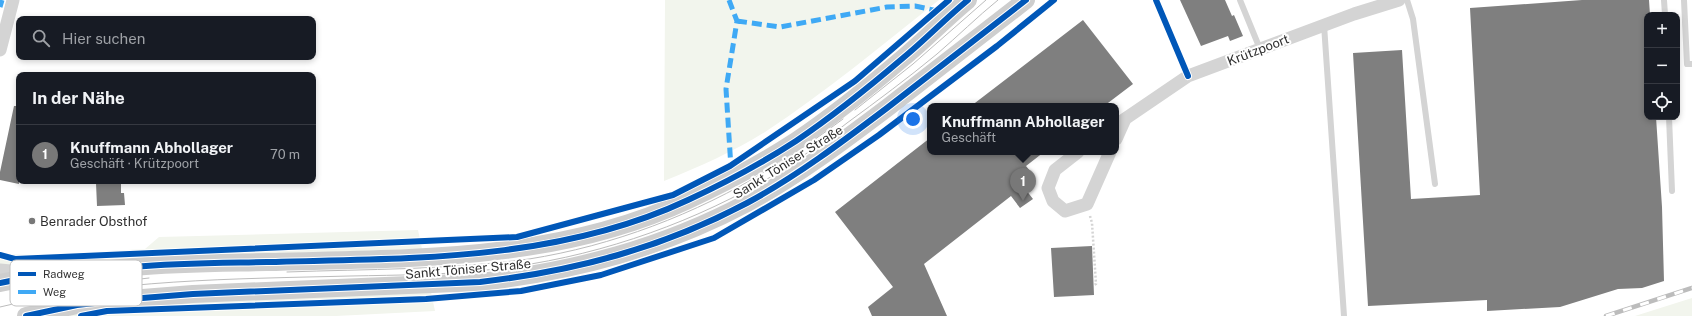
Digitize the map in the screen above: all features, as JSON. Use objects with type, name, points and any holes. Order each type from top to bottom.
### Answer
[{"type":"main road","name":"Sankt Töniser Straße","points":[[142,267],[385,259],[482,254],[542,246],[594,234],[645,218],[686,201],[758,164],[798,139],[899,62],[968,0]]},
{"type":"main road","name":"Sankt Töniser Straße","points":[[142,298],[480,282],[558,270],[596,262],[633,251],[671,238],[716,218],[792,176],[856,131],[1026,0]]},
{"type":"main road","name":"Sankt Töniser Straße","points":[[0,283],[10,281]]},
{"type":"main road","name":"Sankt Töniser Straße","points":[[26,316],[72,306]]},
{"type":"street","points":[[0,50],[13,0]]},
{"type":"street","name":"Krützpoort","points":[[1121,122],[1188,76],[1354,14],[1400,0]]},
{"type":"street","points":[[1074,155],[1055,170],[1048,188],[1053,201],[1065,211],[1087,204],[1109,155]]},
{"type":"lane","points":[[1240,0],[1260,50]]},
{"type":"lane","points":[[1407,0],[1413,19],[1435,184]]},
{"type":"lane","points":[[1664,0],[1664,12]]},
{"type":"lane","points":[[1684,0],[1687,64],[1692,64]]},
{"type":"lane","points":[[1324,25],[1344,316]]},
{"type":"lane","points":[[1669,120],[1672,191]]},
{"type":"path","points":[[1087,204],[1092,224],[1096,284],[1094,285]]},
{"type":"shaded area","points":[[665,0],[939,0],[832,85],[788,117],[741,146],[716,159],[664,181]]},
{"type":"shaded area","points":[[418,230],[422,249],[132,260],[10,260],[10,265],[0,265],[0,254],[40,255],[145,249],[159,237]]},
{"type":"shaded area","points":[[431,292],[435,311],[336,316],[70,316],[69,314],[126,306],[142,306],[142,305]]},
{"type":"shaded area","points":[[1692,298],[1692,316],[1635,316]]},
{"type":"building","points":[[1180,0],[1225,0],[1232,16],[1234,15],[1243,36],[1230,41],[1228,36],[1201,46]]},
{"type":"building","points":[[1582,0],[1649,0],[1650,12],[1644,12],[1644,120],[1656,120],[1662,207],[1664,281],[1642,288],[1618,289],[1560,307],[1487,311],[1487,300],[1368,306],[1353,53],[1402,50],[1411,199],[1480,195],[1470,8]]},
{"type":"building","points":[[1083,20],[1133,84],[1108,103],[975,103]]},
{"type":"building","points":[[14,106],[16,106],[16,183],[0,180],[0,172]]},
{"type":"building","points":[[927,140],[927,155],[1040,155],[1026,166],[1033,175],[1031,186],[1026,190],[1033,199],[1020,208],[1011,196],[924,264],[947,316],[872,316],[868,307],[893,287],[835,212]]},
{"type":"building","points":[[96,184],[121,184],[121,193],[124,193],[125,205],[97,206]]},
{"type":"building","points":[[1092,246],[1094,295],[1054,297],[1051,248]]},
{"type":"tram line","points":[[855,110],[913,64],[986,0]]},
{"type":"tram line","points":[[142,285],[262,278],[423,274],[478,271],[531,264],[566,257],[634,239],[699,213],[762,182],[784,169],[915,72],[998,0]]},
{"type":"tram line","points":[[287,272],[499,263],[529,259],[591,246],[653,226],[712,201],[768,170],[843,119]]},
{"type":"tram line","points":[[142,279],[149,278]]},
{"type":"tram line","points":[[0,307],[10,305]]},
{"type":"railway","points":[[1606,316],[1692,288]]},
{"type":"marked path","points":[[0,7],[2,0]]},
{"type":"marked path","points":[[729,0],[737,21],[726,89],[731,168]]},
{"type":"marked path","points":[[737,21],[780,27],[887,7],[915,6],[938,11]]},
{"type":"cycle path","points":[[0,255],[15,259],[517,237],[673,195],[730,166],[855,81],[949,0]]},
{"type":"cycle path","points":[[142,267],[200,263],[428,257],[481,253],[534,246],[586,235],[638,220],[716,187],[757,165],[796,141],[877,80],[968,0]]},
{"type":"cycle path","points":[[142,298],[193,294],[480,282],[584,264],[650,245],[715,219],[784,182],[887,108],[1026,0]]},
{"type":"cycle path","points":[[81,316],[107,311],[426,299],[521,291],[601,275],[714,238],[814,180],[879,135],[997,46],[1054,0]]},
{"type":"cycle path","points":[[1156,0],[1188,76]]},
{"type":"cycle path","points":[[0,283],[10,281]]},
{"type":"cycle path","points":[[26,316],[72,306]]},
{"type":"place","name":"Knuffmann Abhollager","points":[[1023,201]]},
{"type":"place","name":"Benrader Obsthof","points":[[32,221]]}]
